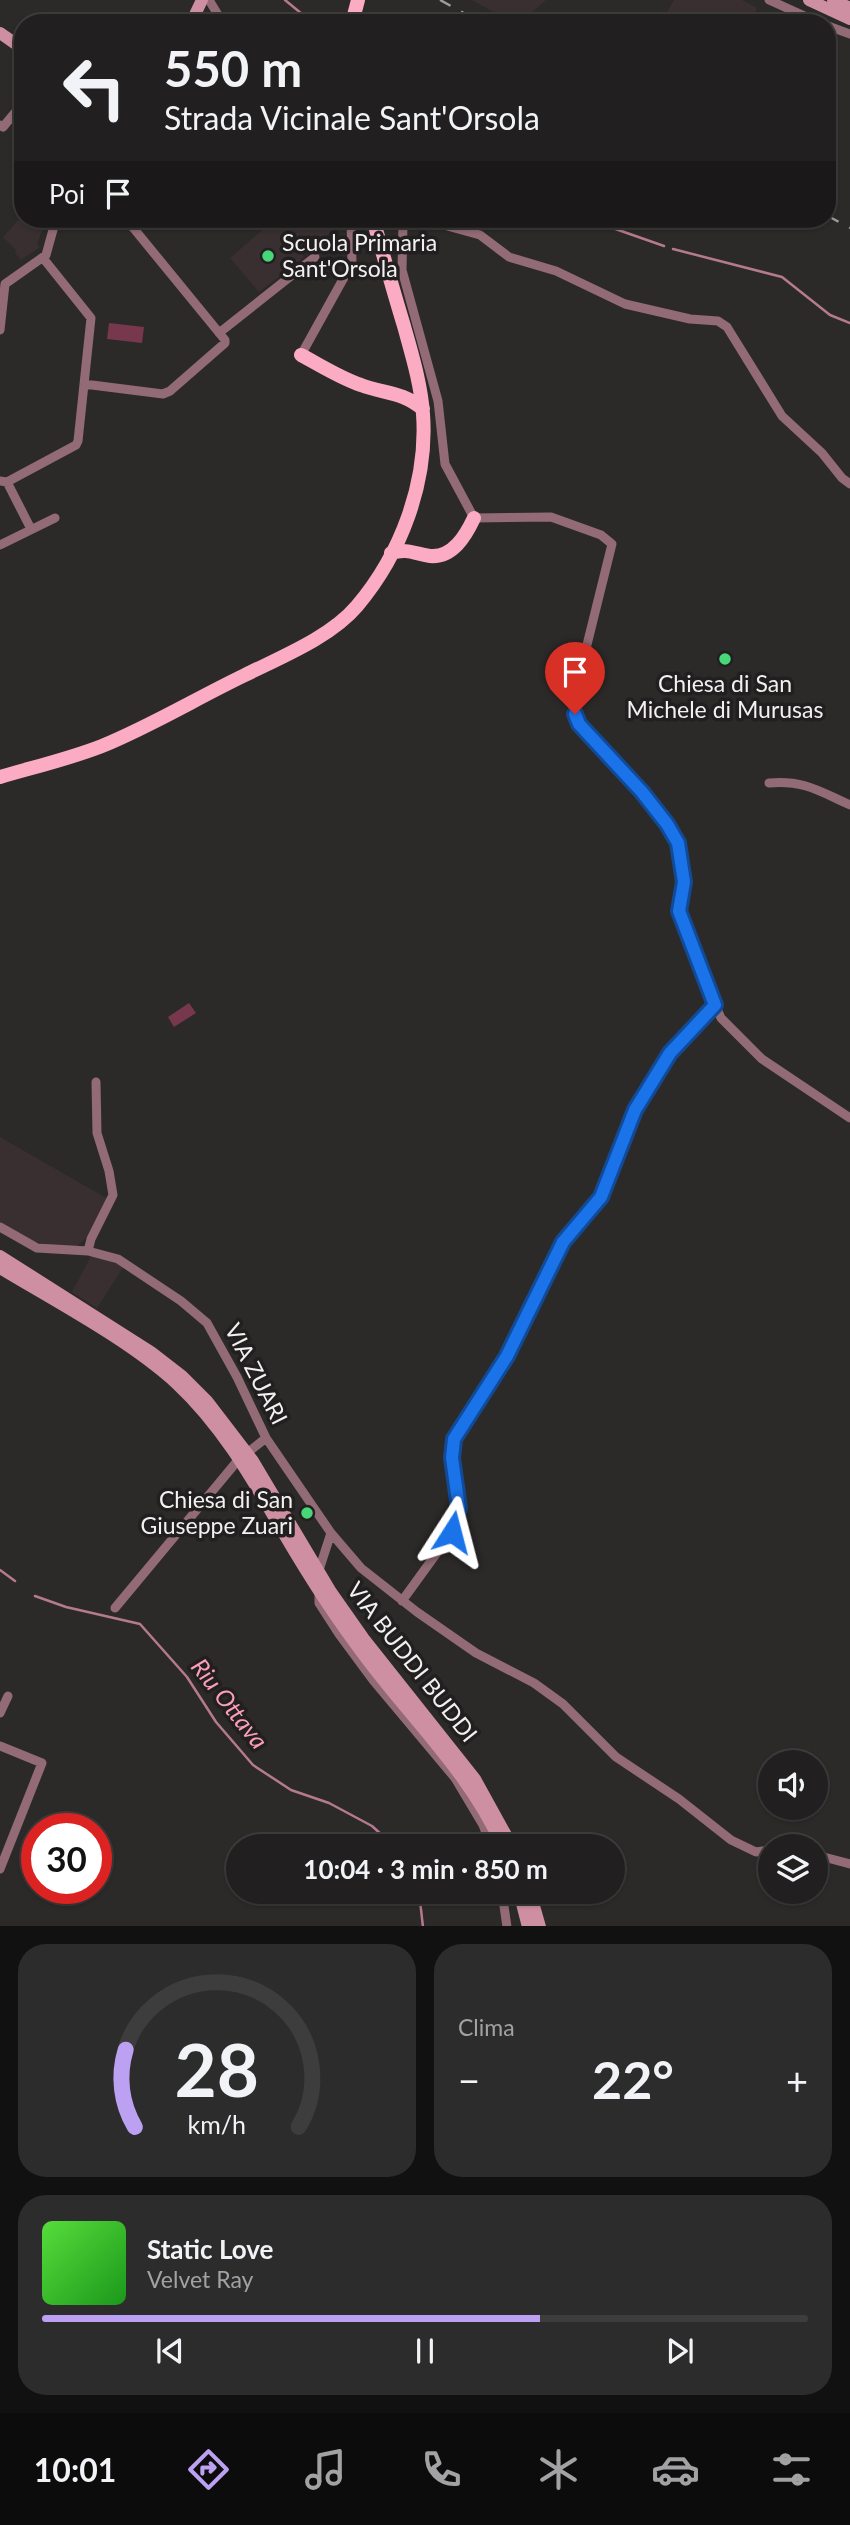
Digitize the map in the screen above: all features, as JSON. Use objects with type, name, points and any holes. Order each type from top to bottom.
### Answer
[{"type":"main road","points":[[809,0],[850,19]]},
{"type":"main road","points":[[833,0],[850,8]]},
{"type":"main road","points":[[0,776],[100,746],[135,731],[305,644],[337,624],[357,606],[391,553],[411,513],[422,462],[423,409],[416,373],[376,228]]},
{"type":"main road","points":[[300,355],[361,386],[397,393],[411,399],[423,409]]},
{"type":"main road","points":[[397,393],[410,387],[416,373]]},
{"type":"main road","points":[[391,553],[403,550],[441,555],[464,539],[474,518]]},
{"type":"main road","points":[[402,532],[406,542],[418,553]]},
{"type":"main road","name":"VIA BUDDI BUDDI","points":[[0,1256],[150,1352],[182,1376],[207,1401],[364,1639],[475,1779],[505,1834]]},
{"type":"main road","name":"VIA BUDDI BUDDI","points":[[0,1268],[153,1365],[177,1385],[243,1456],[319,1597],[460,1773],[496,1834]]},
{"type":"main road","points":[[524,1904],[528,1926]]},
{"type":"main road","points":[[528,1904],[539,1926]]},
{"type":"street","points":[[769,0],[800,14]]},
{"type":"street","points":[[1,127],[14,113]]},
{"type":"street","points":[[0,330],[2,284],[46,255],[54,228]]},
{"type":"street","points":[[84,384],[163,394],[170,391],[225,343],[219,332],[133,228]]},
{"type":"street","points":[[300,355],[352,263],[351,228]]},
{"type":"street","points":[[401,228],[402,270],[438,401],[445,464],[474,518],[551,517],[601,535],[612,544],[578,681],[575,714],[579,724],[642,792],[678,843],[684,882],[679,911],[721,1018],[762,1059],[850,1118]]},
{"type":"street","points":[[455,228],[480,235],[509,257],[556,271],[625,304],[690,319],[718,321],[727,327],[782,416],[822,453],[850,484]]},
{"type":"street","points":[[219,332],[315,257]]},
{"type":"street","points":[[31,529],[4,481],[76,445],[91,318],[43,258]]},
{"type":"street","points":[[0,545],[55,518]]},
{"type":"street","points":[[769,783],[790,781],[850,805]]},
{"type":"street","points":[[402,1601],[452,1532],[459,1508],[452,1458],[454,1439],[507,1356],[563,1242],[601,1197],[635,1110],[670,1053],[715,1005]]},
{"type":"street","points":[[88,1251],[91,1239],[113,1195],[109,1171],[97,1133],[96,1082]]},
{"type":"street","name":"VIA ZUARI","points":[[0,1227],[37,1248],[88,1251],[118,1259],[181,1301],[207,1323],[266,1438],[331,1533],[361,1568],[402,1601],[476,1653],[534,1683],[563,1704],[616,1757],[679,1799],[731,1840],[758,1852]]},
{"type":"street","points":[[115,1608],[243,1456],[266,1438]]},
{"type":"street","points":[[318,1570],[331,1533]]},
{"type":"street","points":[[319,1597],[373,1680],[455,1778],[486,1834]]},
{"type":"street","points":[[0,1713],[8,1696]]},
{"type":"street","points":[[0,1746],[42,1763],[0,1870]]},
{"type":"street","points":[[828,1858],[850,1864]]},
{"type":"street","points":[[504,1904],[507,1926]]},
{"type":"shaded area","points":[[472,0],[546,0],[530,14],[497,14]]},
{"type":"shaded area","points":[[674,0],[742,0],[757,8],[755,14],[666,14]]},
{"type":"shaded area","points":[[14,225],[14,228],[43,228],[37,244],[40,247],[21,260],[15,253],[16,250],[3,237]]},
{"type":"shaded area","name":"Scuola Primaria Sant'Orsola","points":[[265,228],[335,228],[309,252],[307,250],[302,254],[304,257],[259,292],[230,258]]},
{"type":"shaded area","points":[[109,323],[144,327],[142,343],[107,339]]},
{"type":"shaded area","points":[[189,1003],[196,1013],[174,1027],[168,1017]]},
{"type":"shaded area","points":[[0,1137],[108,1199],[90,1235],[77,1246],[59,1246],[26,1240],[0,1224]]},
{"type":"shaded area","points":[[92,1254],[124,1266],[97,1308],[72,1292]]},
{"type":"waterway","points":[[285,0],[302,14]]},
{"type":"waterway","points":[[613,228],[664,246]]},
{"type":"waterway","points":[[673,249],[782,277],[830,315],[850,323]]},
{"type":"waterway","name":"Riu Ottava","points":[[0,1570],[15,1581]]},
{"type":"waterway","name":"Riu Ottava","points":[[35,1596],[66,1607],[140,1624],[187,1677],[216,1722],[253,1765],[291,1790],[329,1803],[372,1826],[381,1834]]},
{"type":"waterway","name":"Riu Ottava","points":[[420,1904],[423,1926]]},
{"type":"railway","points":[[440,0],[466,14]]},
{"type":"railway","points":[[836,220],[850,228]]},
{"type":"place","name":"Scuola Primaria Sant'Orsola","points":[[268,256]]},
{"type":"place","name":"Chiesa di San Michele di Murusas","points":[[725,659]]},
{"type":"place","name":"Chiesa di San Giuseppe Zuari","points":[[307,1513]]},
{"type":"route","points":[[452,1532],[459,1508],[453,1472],[454,1439],[507,1356],[563,1242],[601,1197],[635,1110],[670,1053],[715,1005],[679,911],[684,882],[678,843],[642,792],[579,724],[575,714]]}]
